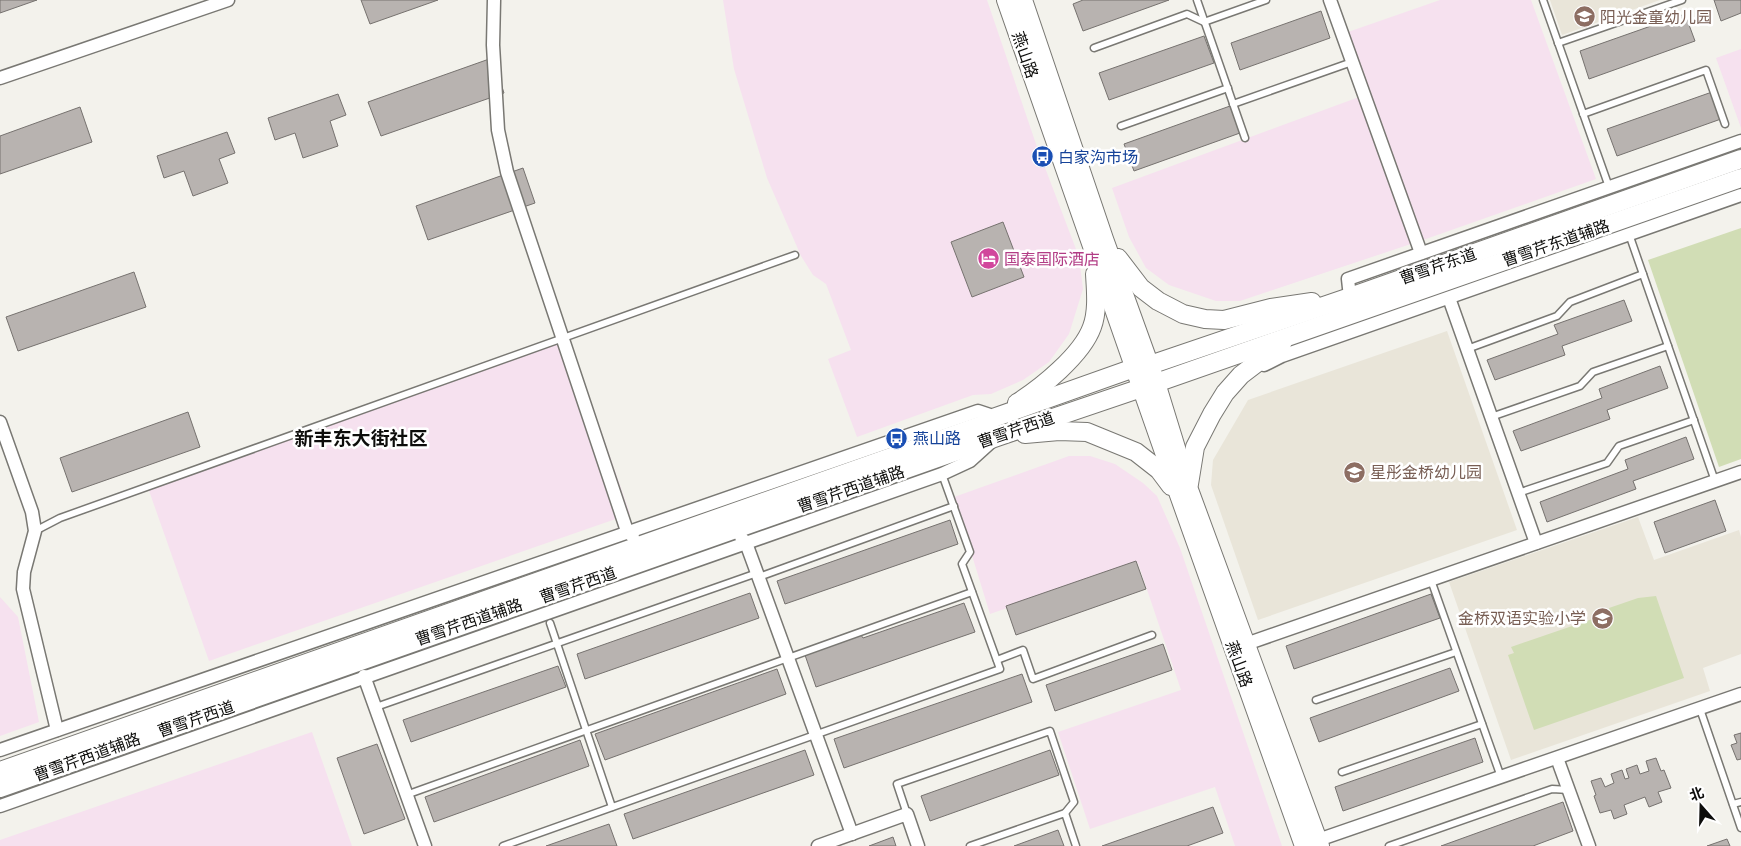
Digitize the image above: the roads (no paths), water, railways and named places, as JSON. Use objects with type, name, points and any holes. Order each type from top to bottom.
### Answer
[{"type":"main road","name":"燕山路","points":[[1006,0],[1094,254],[1149,385],[1184,491],[1314,844]]},
{"type":"main road","name":"燕山路","points":[[1023,0],[1104,239],[1142,367]]},
{"type":"main road","name":"曹雪芹东道","points":[[1142,367],[1350,297],[1741,159]]},
{"type":"main road","name":"曹雪芹东道","points":[[1149,385],[1741,178]]},
{"type":"main road","points":[[1104,239],[1127,272],[1141,288],[1158,301],[1183,314],[1205,319],[1224,320],[1271,308],[1350,297]]},
{"type":"main road","points":[[996,417],[1032,394],[1056,374],[1077,351],[1092,328],[1096,300],[1094,254]]},
{"type":"main road","points":[[997,437],[1059,431],[1087,432],[1136,452],[1184,491],[1195,447],[1225,393],[1241,375],[1296,334]]},
{"type":"main road","name":"曹雪芹西道","points":[[0,771],[982,425],[996,417],[1142,367]]},
{"type":"main road","name":"曹雪芹西道","points":[[0,788],[741,536],[997,437],[1149,385]]},
{"type":"main road","name":"燕山路","points":[[1184,491],[1246,644],[1314,844]]},
{"type":"street","points":[[0,78],[228,0]]},
{"type":"street","points":[[494,0],[493,45],[498,130],[507,172],[627,531],[642,545]]},
{"type":"street","points":[[1330,0],[1421,253]]},
{"type":"street","points":[[1350,297],[1348,279],[1741,141]]},
{"type":"street","name":"曹雪芹东道辅路","points":[[1241,375],[1282,356],[1741,195]]},
{"type":"street","points":[[1449,298],[1536,544]]},
{"type":"street","name":"曹雪芹西道辅路","points":[[0,750],[627,531],[978,411],[996,417]]},
{"type":"street","points":[[0,422],[32,512],[35,531],[24,572],[23,589],[57,730]]},
{"type":"street","name":"曹雪芹西道辅路","points":[[0,806],[364,676],[741,536],[942,474],[970,461],[997,437]]},
{"type":"street","points":[[1246,644],[1741,472]]},
{"type":"street","points":[[741,536],[758,575],[852,834]]},
{"type":"street","points":[[364,676],[425,846]]},
{"type":"street","points":[[1314,844],[1500,777],[1741,694]]},
{"type":"street","points":[[1557,758],[1589,846]]},
{"type":"street","points":[[818,846],[907,814],[918,846]]},
{"type":"lane","points":[[1197,0],[1245,138]]},
{"type":"lane","points":[[1094,48],[1188,14],[1204,22],[1266,0]]},
{"type":"lane","points":[[1543,0],[1609,187]]},
{"type":"lane","points":[[1558,44],[1682,0]]},
{"type":"lane","points":[[1233,104],[1352,62]]},
{"type":"lane","points":[[1583,114],[1706,70],[1725,124]]},
{"type":"lane","points":[[1121,126],[1228,88]]},
{"type":"lane","points":[[1629,234],[1715,482]]},
{"type":"lane","points":[[35,531],[60,518],[795,256]]},
{"type":"lane","points":[[1467,349],[1556,316],[1570,302],[1643,274]]},
{"type":"lane","points":[[1491,418],[1580,386],[1593,372],[1668,346]]},
{"type":"lane","points":[[1518,493],[1607,463],[1619,446],[1694,420]]},
{"type":"lane","points":[[503,846],[1000,668],[962,564],[970,552],[942,474]]},
{"type":"lane","points":[[376,707],[954,506]]},
{"type":"lane","points":[[1431,580],[1500,777]]},
{"type":"lane","points":[[406,795],[972,592]]},
{"type":"lane","points":[[550,623],[612,807]]},
{"type":"lane","points":[[997,660],[1023,650],[1033,679],[1152,635]]},
{"type":"lane","points":[[1316,700],[1456,652]]},
{"type":"lane","points":[[1700,708],[1741,828]]},
{"type":"lane","points":[[1342,772],[1482,724]]},
{"type":"lane","points":[[907,814],[897,784],[1050,731],[1074,802],[1065,813],[970,846]]},
{"type":"lane","points":[[1389,846],[1552,789],[1568,790]]},
{"type":"lane","points":[[1733,804],[1741,802]]},
{"type":"lane","points":[[1065,813],[1076,846]]},
{"type":"place","name":"阳光金童幼儿园","points":[[1584,17]]},
{"type":"place","name":"白家沟市场","points":[[1042,157]]},
{"type":"place","name":"国泰国际酒店","points":[[988,259]]},
{"type":"place","name":"燕山路","points":[[897,438]]},
{"type":"place","name":"星彤金桥幼儿园","points":[[1354,472]]},
{"type":"place","name":"金桥双语实验小学","points":[[1602,618]]},
{"type":"district","name":"新丰东大街社区","points":[[361,438]]}]
